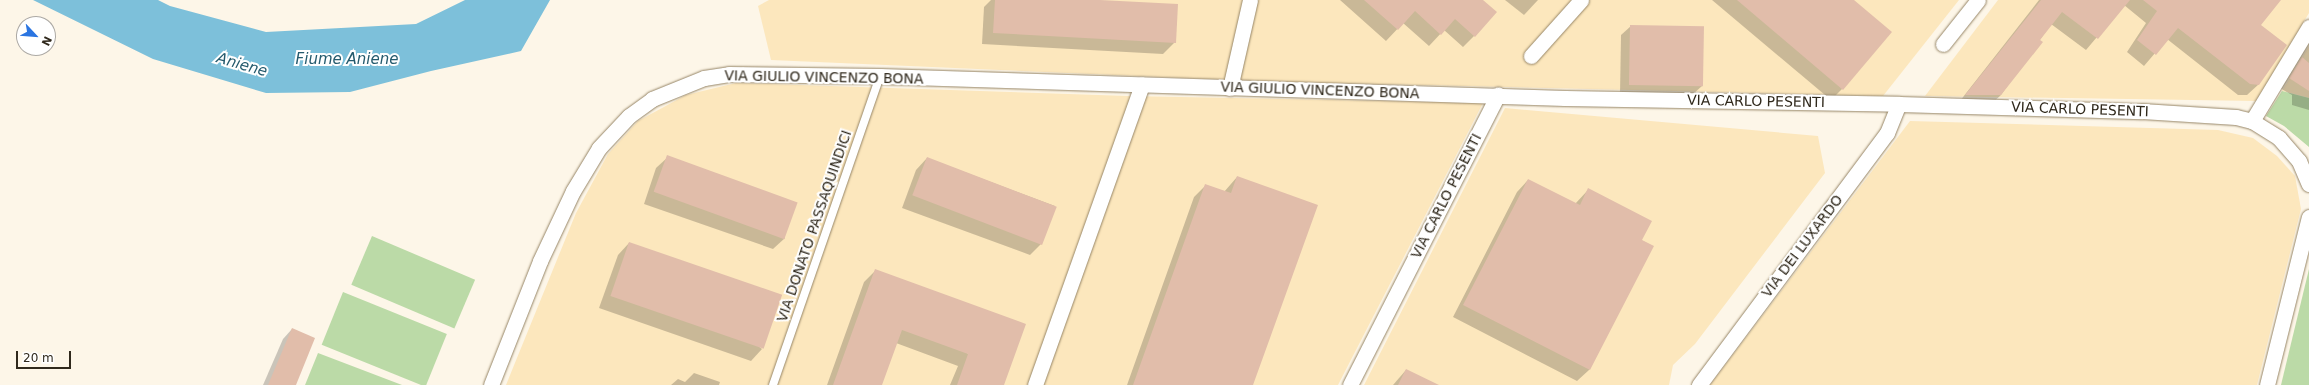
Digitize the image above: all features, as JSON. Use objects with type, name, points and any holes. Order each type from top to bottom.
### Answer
[{"type":"street","points":[[1230,88],[1250,0]]},
{"type":"street","points":[[1531,56],[1581,0]]},
{"type":"street","points":[[1943,44],[1978,0]]},
{"type":"street","points":[[2252,121],[2309,27]]},
{"type":"street","name":"VIA GIULIO VINCENZO BONA","points":[[491,385],[540,261],[573,192],[599,148],[629,116],[652,100],[677,87],[716,76],[880,76],[1498,96]]},
{"type":"street","points":[[1036,385],[1142,85]]},
{"type":"street","name":"VIA CARLO PESENTI","points":[[1350,385],[1498,96],[1899,104],[2142,111],[2236,117],[2252,121],[2267,129],[2290,148],[2299,161],[2309,184]]},
{"type":"street","name":"VIA DEI LUXARDO","points":[[1699,385],[1887,133],[1899,104]]},
{"type":"street","points":[[2267,385],[2309,217]]},
{"type":"lane","name":"VIA DONATO PASSAQUINDICI","points":[[773,385],[880,76]]},
{"type":"shaded area","points":[[769,0],[1959,0],[1883,96],[1251,81],[771,60],[758,6]]},
{"type":"shaded area","points":[[1998,0],[2309,0],[2309,13],[2256,101],[1925,96]]},
{"type":"shaded area","points":[[2309,46],[2309,98],[2282,91]]},
{"type":"shaded area","points":[[736,83],[1128,96],[1483,103],[1338,385],[506,385],[576,213],[608,154],[638,121],[686,95]]},
{"type":"shaded area","points":[[1505,108],[1818,136],[1825,173],[1695,344],[1673,365],[1669,385],[1364,385]]},
{"type":"shaded area","points":[[1910,121],[2218,130],[2253,138],[2277,156],[2295,176],[2301,209],[2257,385],[1710,385]]},
{"type":"green space","points":[[2282,91],[2309,98],[2309,147],[2284,126],[2266,116]]},
{"type":"green space","points":[[372,236],[475,280],[454,329],[351,285]]},
{"type":"green space","points":[[2309,269],[2309,385],[2281,385]]},
{"type":"green space","points":[[343,292],[447,334],[426,385],[421,385],[322,345]]},
{"type":"green space","points":[[318,353],[402,385],[305,385]]},
{"type":"water","name":"Fiume Aniene","points":[[33,0],[158,0],[170,6],[266,32],[416,24],[465,0],[550,0],[521,51],[431,71],[350,92],[266,93],[153,59]]},
{"type":"building","points":[[995,0],[1100,0],[1178,4],[1176,43],[993,33]]},
{"type":"building","points":[[1364,0],[1483,0],[1497,12],[1475,37],[1455,19],[1441,35],[1415,11],[1398,30]]},
{"type":"building","points":[[1737,0],[1854,0],[1892,32],[1843,90]]},
{"type":"building","points":[[2041,0],[2130,0],[2098,39],[2062,12],[2040,40],[2043,42],[2001,95],[1965,95]]},
{"type":"building","points":[[2143,0],[2281,0],[2261,25],[2287,45],[2259,85],[2250,84],[2178,28],[2156,55],[2137,40],[2157,11]]},
{"type":"building","points":[[1630,25],[1704,26],[1703,86],[1629,85]]},
{"type":"building","points":[[2302,57],[2309,63],[2309,91],[2289,78]]},
{"type":"building","points":[[667,155],[798,203],[784,239],[654,192]]},
{"type":"building","points":[[927,157],[1057,207],[1042,245],[912,195]]},
{"type":"building","points":[[1237,176],[1318,205],[1253,385],[1133,385],[1205,184],[1231,193]]},
{"type":"building","points":[[1528,179],[1580,205],[1588,188],[1652,221],[1642,240],[1654,246],[1590,370],[1463,305]]},
{"type":"building","points":[[629,242],[782,295],[764,349],[610,296]]},
{"type":"building","points":[[875,269],[1026,324],[1004,385],[957,385],[968,354],[902,330],[882,385],[833,385]]},
{"type":"building","points":[[292,328],[315,338],[296,385],[268,385]]},
{"type":"building","points":[[1406,369],[1439,385],[1398,385]]},
{"type":"water label","name":"Aniene","points":[[242,65]]}]
